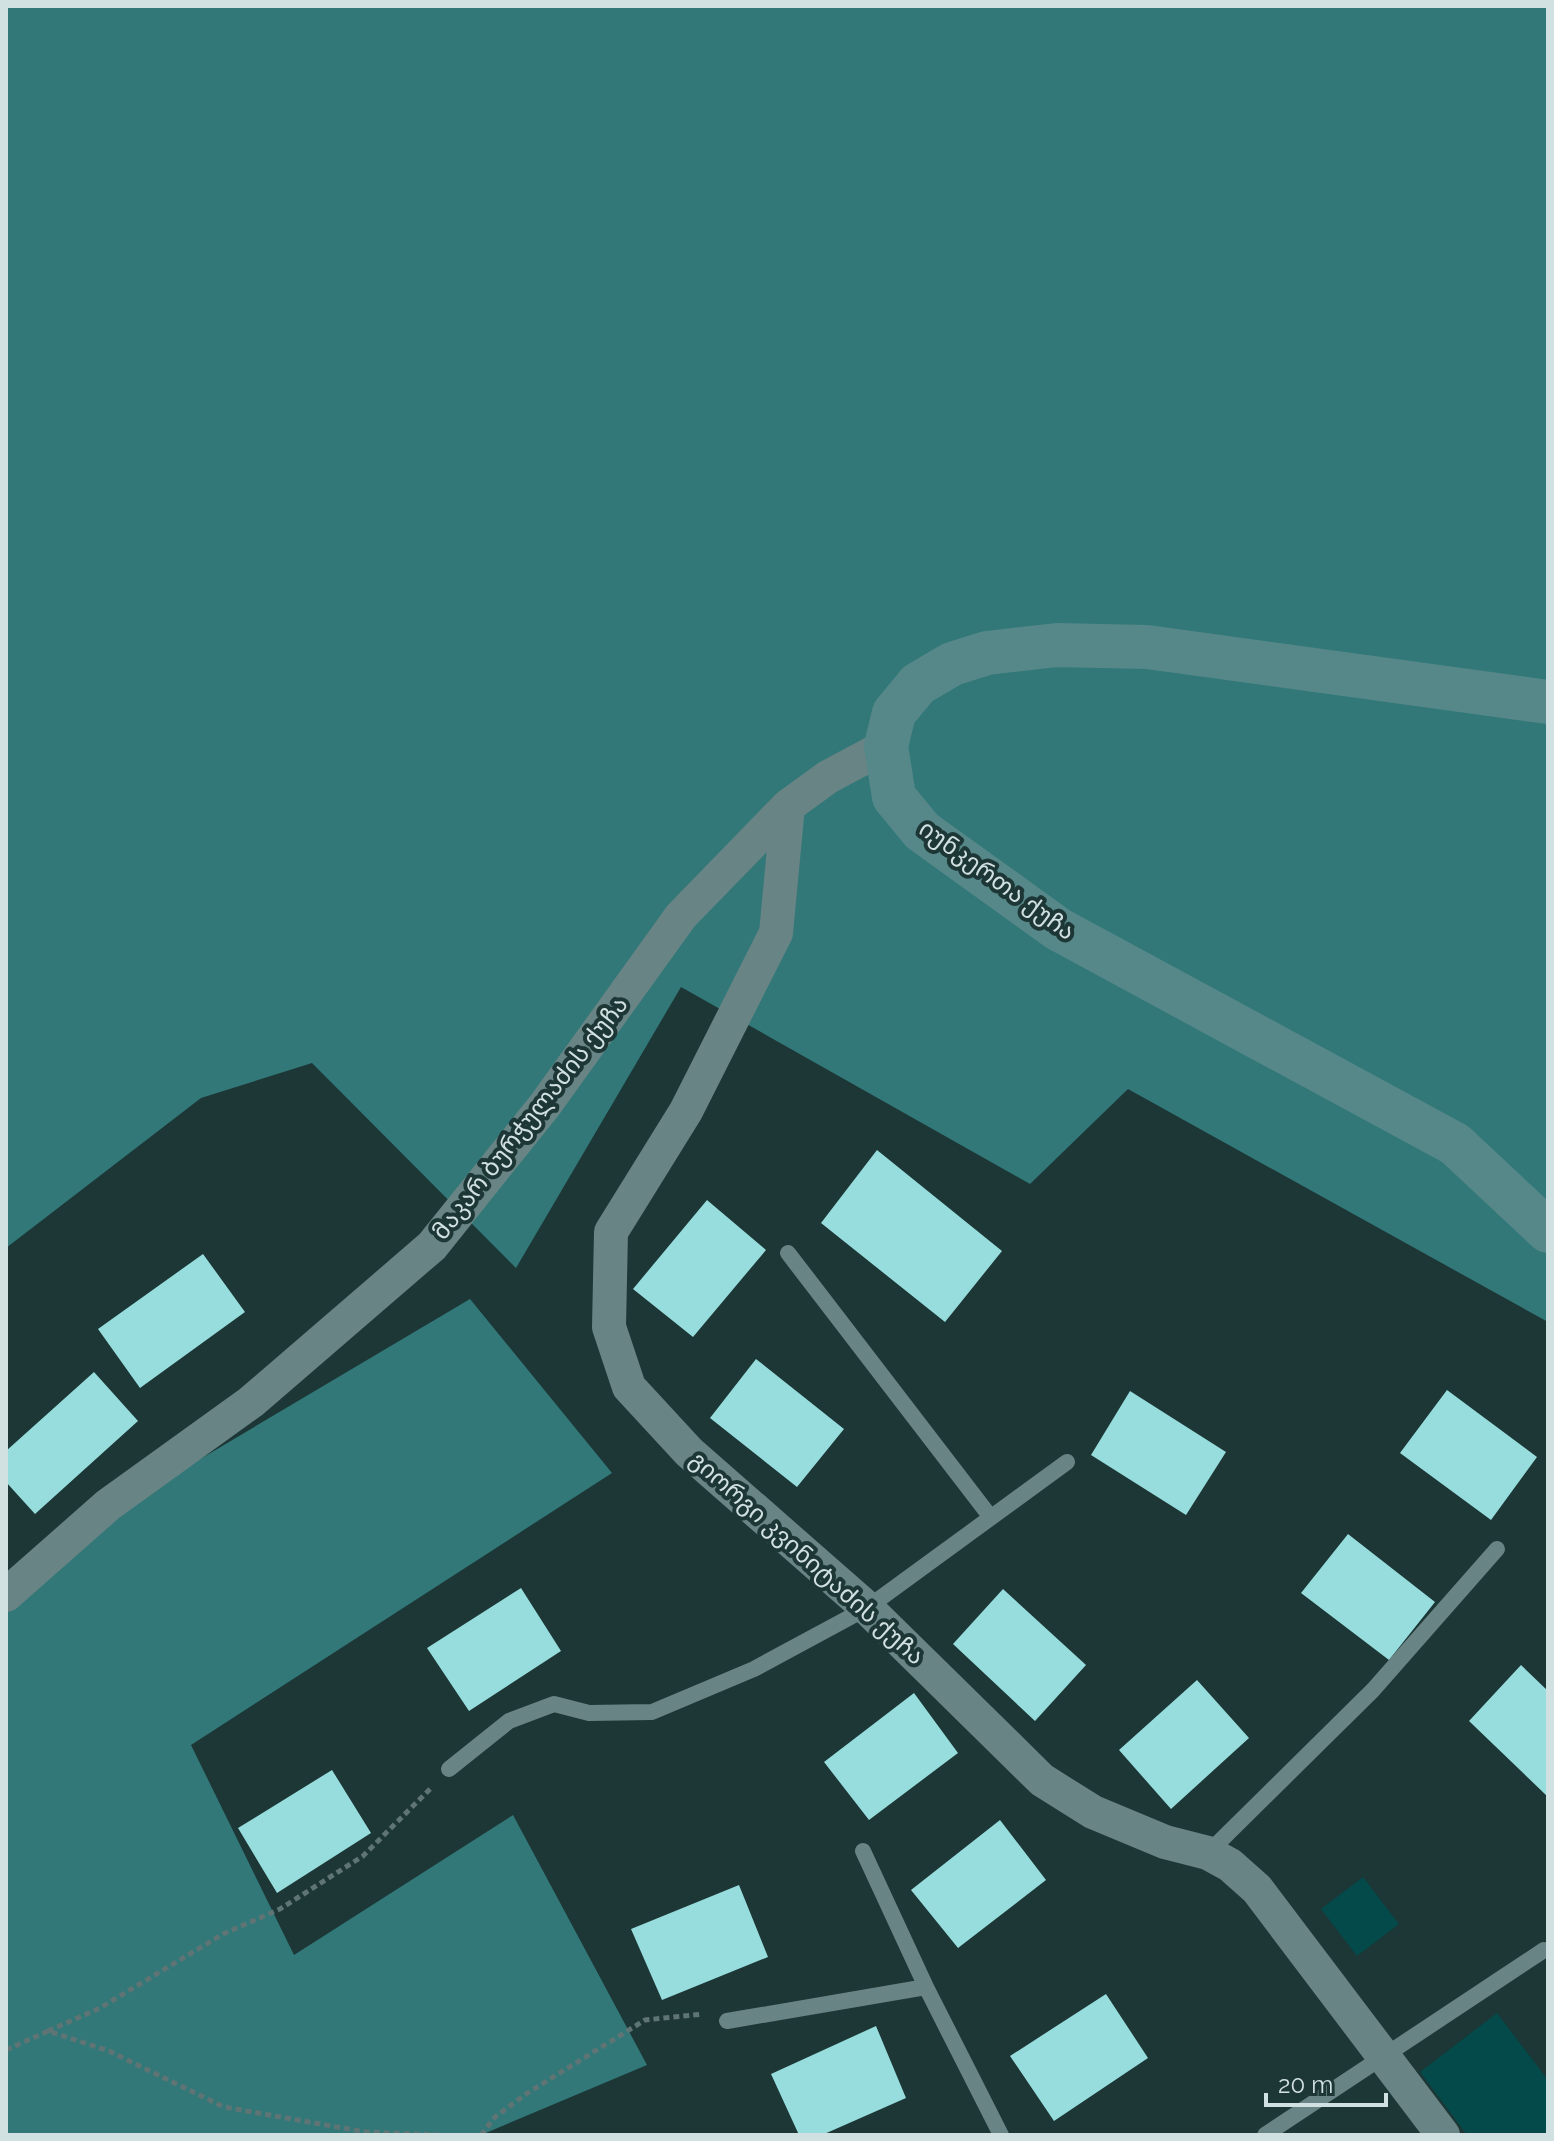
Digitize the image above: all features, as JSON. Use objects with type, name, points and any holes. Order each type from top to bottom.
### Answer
[{"type":"main road","name":"იუნკერთა ქუჩა","points":[[1548,702],[1147,647],[1057,645],[987,653],[952,664],[918,684],[894,713],[886,746],[894,797],[922,831],[1058,929],[1455,1144],[1548,1231]]},
{"type":"street","name":"მაკარ ბურჭულაძის ქუჩა","points":[[6,1595],[108,1505],[251,1402],[432,1246],[545,1105],[681,916],[788,806],[828,777],[886,746]]},
{"type":"street","name":"გიორგი კვინიტაძის ქუჩა","points":[[788,806],[776,933],[686,1111],[611,1232],[609,1327],[629,1387],[689,1452],[867,1608],[1042,1780],[1093,1812],[1165,1842],[1208,1853],[1230,1865],[1257,1889],[1385,2054],[1443,2135]]},
{"type":"lane","points":[[788,1253],[989,1515]]},
{"type":"lane","points":[[449,1769],[509,1721],[554,1704],[589,1713],[652,1712],[754,1669],[867,1608],[989,1515],[1067,1462]]},
{"type":"lane","points":[[1208,1853],[1373,1690],[1497,1549]]},
{"type":"lane","points":[[863,1851],[926,1987],[1001,2135]]},
{"type":"lane","points":[[1265,2135],[1544,1950]]},
{"type":"lane","points":[[727,2021],[926,1987]]},
{"type":"path","points":[[6,2050],[100,2008],[223,1934],[280,1909],[363,1856],[449,1769]]},
{"type":"path","points":[[481,2135],[495,2117],[526,2094],[645,2020],[696,2012],[727,2021]]},
{"type":"path","points":[[48,2031],[109,2051],[224,2107],[366,2132],[441,2135]]},
{"type":"shaded area","points":[[6,6],[1548,6],[1548,1322],[1128,1089],[1030,1184],[681,987],[516,1268],[312,1063],[201,1098],[6,1248]]},
{"type":"shaded area","points":[[470,1299],[612,1473],[191,1745],[294,1955],[513,1815],[647,2065],[481,2135],[6,2135],[6,1614],[121,1506]]},
{"type":"shaded area","points":[[1363,1877],[1399,1924],[1357,1956],[1321,1909]]},
{"type":"shaded area","points":[[1497,2013],[1548,2080],[1548,2135],[1467,2135],[1420,2072]]},
{"type":"building","points":[[877,1150],[1002,1251],[945,1322],[821,1223]]},
{"type":"building","points":[[707,1200],[766,1250],[693,1337],[633,1289]]},
{"type":"building","points":[[203,1254],[245,1312],[140,1388],[98,1329]]},
{"type":"building","points":[[756,1359],[844,1429],[797,1487],[710,1418]]},
{"type":"building","points":[[94,1372],[138,1421],[35,1514],[6,1482],[6,1451]]},
{"type":"building","points":[[1447,1390],[1537,1457],[1491,1520],[1400,1453]]},
{"type":"building","points":[[1130,1391],[1226,1452],[1186,1515],[1091,1455]]},
{"type":"building","points":[[1348,1534],[1435,1602],[1389,1660],[1301,1593]]},
{"type":"building","points":[[521,1588],[561,1651],[469,1711],[427,1648]]},
{"type":"building","points":[[1003,1589],[1086,1665],[1035,1721],[953,1644]]},
{"type":"building","points":[[1521,1665],[1548,1691],[1548,1797],[1469,1721]]},
{"type":"building","points":[[1197,1680],[1249,1738],[1171,1809],[1119,1750]]},
{"type":"building","points":[[914,1693],[958,1753],[869,1820],[824,1762]]},
{"type":"building","points":[[332,1770],[371,1833],[277,1893],[238,1828]]},
{"type":"building","points":[[1000,1820],[1046,1880],[958,1948],[911,1890]]},
{"type":"building","points":[[739,1885],[768,1957],[662,2000],[631,1929]]},
{"type":"building","points":[[1106,1994],[1148,2058],[1054,2121],[1010,2056]]},
{"type":"building","points":[[876,2026],[906,2098],[822,2135],[799,2135],[771,2074]]}]
